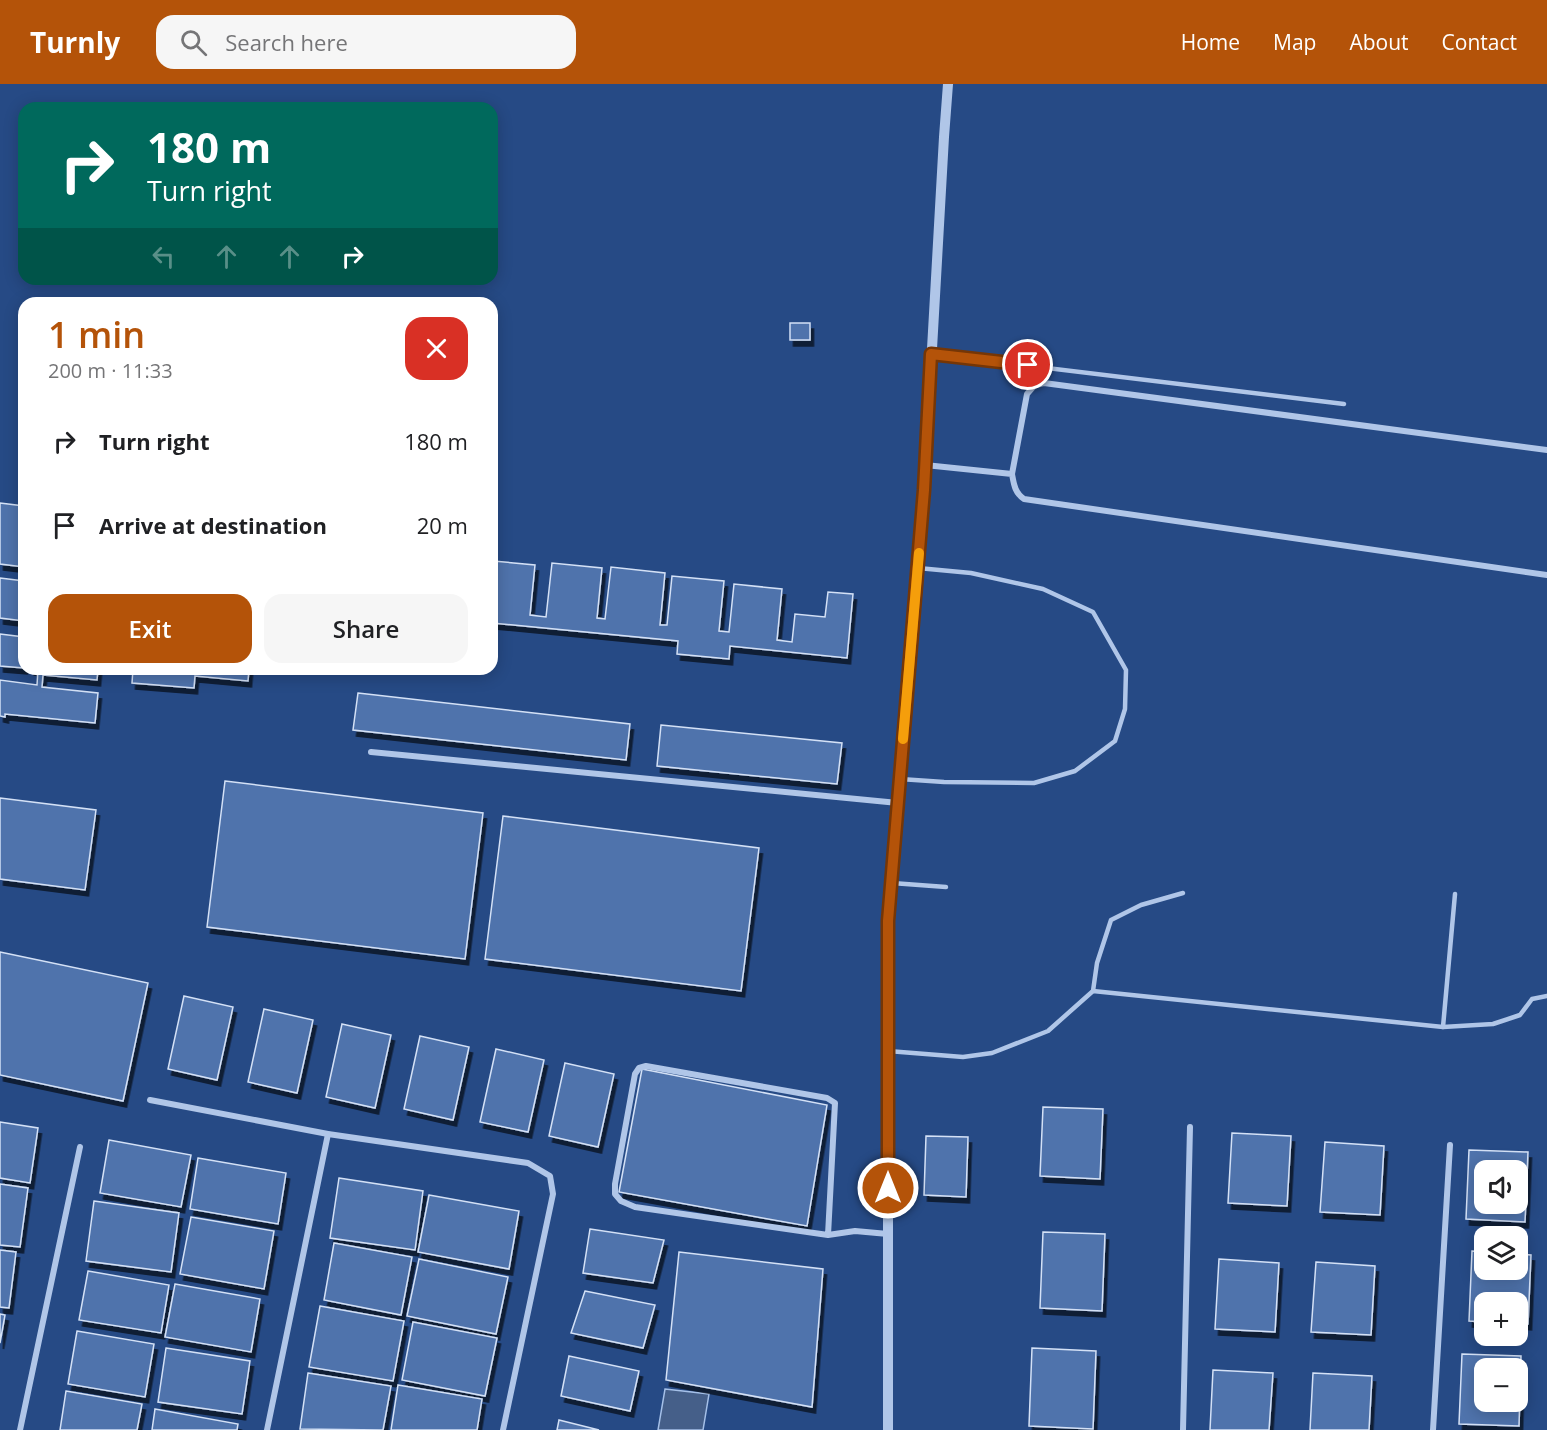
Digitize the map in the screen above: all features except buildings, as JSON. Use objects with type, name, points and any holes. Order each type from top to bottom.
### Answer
[{"type":"street","points":[[888,1430],[888,921],[918,568],[948,84]]},
{"type":"street","points":[[1547,450],[1044,383],[1034,386],[1027,394],[1012,474],[1015,489],[1024,499],[1547,575]]},
{"type":"street","points":[[925,465],[1012,474]]},
{"type":"street","points":[[372,752],[898,803]]},
{"type":"street","points":[[828,1235],[835,1103],[827,1098],[646,1066],[639,1068],[635,1074],[615,1184],[615,1194],[621,1201],[635,1207],[828,1235],[855,1231],[888,1234]]},
{"type":"street","points":[[150,1100],[328,1134],[528,1163],[550,1176],[553,1194],[503,1430]]},
{"type":"street","points":[[1183,1430],[1190,1127]]},
{"type":"street","points":[[267,1430],[328,1134]]},
{"type":"street","points":[[1432,1430],[1450,1145]]},
{"type":"street","points":[[20,1430],[80,1147]]},
{"type":"lane","points":[[931,354],[1344,404]]},
{"type":"lane","points":[[900,779],[1034,783],[1075,771],[1115,741],[1125,709],[1126,670],[1093,612],[1043,589],[971,573],[918,568]]},
{"type":"lane","points":[[891,883],[946,887]]},
{"type":"lane","points":[[888,1051],[963,1057],[992,1053],[1048,1030],[1093,992],[1097,963],[1112,920],[1141,905],[1183,893]]},
{"type":"lane","points":[[1443,1027],[1455,894]]},
{"type":"lane","points":[[1093,992],[1443,1027],[1493,1024],[1520,1015],[1532,999],[1547,996]]},
{"type":"water","points":[[665,1389],[709,1394],[703,1430],[658,1430]]},
{"type":"slow traffic","points":[[903,739],[919,553]]},
{"type":"route","points":[[888,1188],[888,921],[924,490],[931,354],[1028,365]]}]
